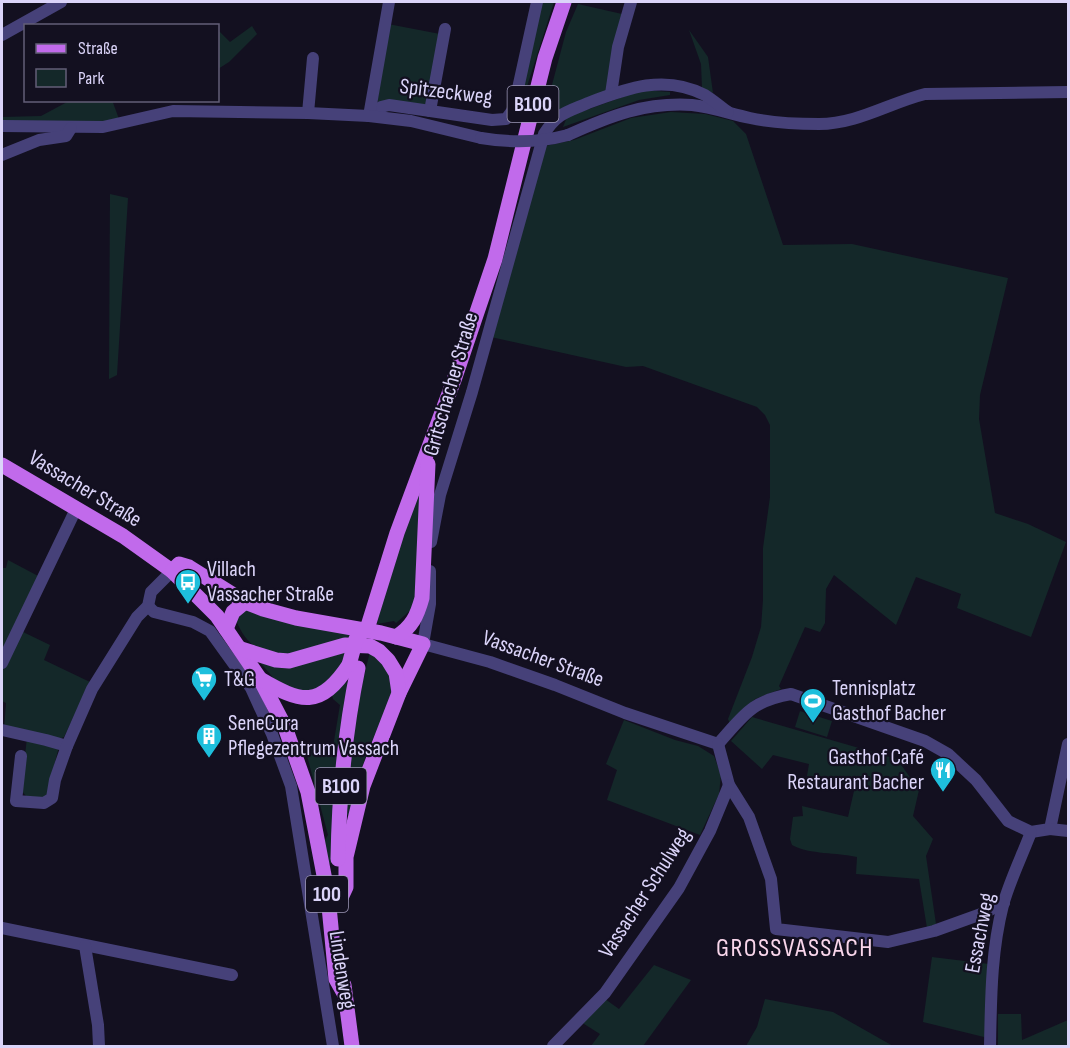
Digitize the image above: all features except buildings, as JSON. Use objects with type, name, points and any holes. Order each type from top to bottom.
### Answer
[{"type":"main road","name":"B100","points":[[368,627],[373,606],[495,259],[545,58],[564,2]]},
{"type":"main road","points":[[396,637],[411,626],[418,614],[422,598],[424,520],[430,446]]},
{"type":"main road","name":"Vassacher Straße","points":[[2,465],[123,536],[172,571],[179,564],[189,567],[245,602],[280,614],[423,644]]},
{"type":"main road","name":"100","points":[[172,571],[204,603],[241,649],[260,679],[285,727],[308,792],[324,875],[336,979],[345,995]]},
{"type":"main road","points":[[226,629],[232,612],[245,602]]},
{"type":"main road","name":"100","points":[[260,679],[293,697],[306,699],[319,695],[332,687],[353,667],[356,639],[368,627]]},
{"type":"main road","name":"100","points":[[338,904],[346,887],[346,857],[363,786],[399,693],[423,644]]},
{"type":"main road","points":[[241,649],[276,660],[289,661],[345,645],[370,646],[388,660],[396,673],[399,693]]},
{"type":"main road","name":"B100","points":[[352,1047],[345,995],[338,904],[342,779],[352,696],[353,667]]},
{"type":"street","points":[[2,35],[61,2]]},
{"type":"street","points":[[369,116],[389,2]]},
{"type":"street","name":"Spitzeckweg","points":[[369,116],[381,107],[389,105],[492,120],[506,119],[515,102],[537,2]]},
{"type":"street","points":[[611,94],[618,47],[631,2]]},
{"type":"street","points":[[430,111],[445,29]]},
{"type":"street","points":[[308,113],[313,58]]},
{"type":"street","name":"Gritschacher Straße","points":[[423,644],[430,604],[430,552],[440,495],[472,392],[544,134],[551,121],[562,113],[611,94],[650,83],[666,84],[705,95],[728,112]]},
{"type":"street","name":"Gritschacher Straße","points":[[2,126],[103,127],[173,111],[308,113],[411,121],[481,138],[534,142],[568,135],[610,116],[645,107],[693,105],[765,121],[821,124],[855,119],[902,100],[925,94],[1068,92]]},
{"type":"street","points":[[2,155],[39,140],[66,136],[71,128]]},
{"type":"street","points":[[2,663],[76,509]]},
{"type":"street","points":[[21,756],[16,801],[44,803],[52,798],[55,780],[67,746],[92,689],[137,617],[148,606],[151,592],[172,571]]},
{"type":"street","name":"Lindenweg","points":[[148,606],[154,612],[193,622],[210,631],[251,688],[272,734],[291,786],[333,1047]]},
{"type":"street","name":"Vassacher Straße","points":[[423,644],[490,662],[625,713],[718,744]]},
{"type":"street","points":[[1004,903],[934,931],[888,942],[776,929],[771,879],[749,817],[729,784],[718,744],[751,708],[772,698],[791,694],[925,741],[948,754],[976,780],[1008,821],[1031,832],[1050,829],[1068,831]]},
{"type":"street","points":[[2,730],[67,746]]},
{"type":"street","points":[[1050,829],[1068,744]]},
{"type":"street","name":"Vassacher Schulweg","points":[[553,1047],[605,993],[679,888],[710,831],[729,784]]},
{"type":"street","name":"Essachweg","points":[[990,1047],[991,985],[996,939],[1004,903],[1031,832]]},
{"type":"street","points":[[2,928],[232,975]]},
{"type":"street","points":[[85,946],[98,1025],[99,1047]]},
{"type":"green space","points":[[541,2],[554,2],[523,99],[520,97]]},
{"type":"green space","points":[[578,4],[622,14],[607,91],[544,115],[566,32]]},
{"type":"green space","points":[[388,24],[440,34],[427,105],[377,105]]},
{"type":"green space","points":[[252,26],[257,34],[229,62],[219,68],[219,31],[230,42]]},
{"type":"green space","points":[[689,30],[708,57],[713,93],[702,88],[701,64]]},
{"type":"green space","points":[[642,90],[670,92],[670,95],[639,100],[563,127],[567,117]]},
{"type":"green space","points":[[67,102],[113,102],[119,119],[102,124],[2,122],[2,117],[41,116]]},
{"type":"green space","points":[[671,112],[705,114],[733,121],[746,134],[783,245],[852,244],[1008,278],[980,395],[979,419],[995,513],[1028,524],[1066,542],[1031,637],[957,608],[961,594],[916,577],[896,625],[834,575],[826,589],[825,623],[820,632],[805,627],[779,686],[781,689],[755,699],[730,724],[728,719],[761,627],[763,548],[770,497],[770,425],[765,415],[757,407],[643,366],[626,367],[491,337],[545,146],[574,140],[631,118]]},
{"type":"green space","points":[[110,194],[128,198],[117,375],[109,379]]},
{"type":"green space","points":[[424,478],[418,588],[413,608],[396,623],[394,621],[377,624],[392,568]]},
{"type":"green space","points":[[8,560],[40,577],[2,653],[2,568],[6,568]]},
{"type":"green space","points":[[241,609],[353,632],[351,640],[318,649],[286,655],[271,653],[257,648],[245,637],[236,620]]},
{"type":"green space","points":[[21,631],[50,645],[44,660],[90,682],[64,737],[57,740],[4,729],[6,703],[2,701],[2,670]]},
{"type":"green space","points":[[347,648],[343,666],[317,691],[283,689],[258,660]]},
{"type":"green space","points":[[370,652],[382,662],[389,672],[392,683],[391,695],[364,761],[349,815],[345,814],[351,753]]},
{"type":"green space","points":[[347,682],[349,686],[332,862],[329,864],[323,843],[328,835],[306,752],[313,747],[332,753],[340,705],[332,695]]},
{"type":"green space","name":"Tennisplatz Gasthof Bacher","points":[[800,711],[832,721],[827,737],[795,727]]},
{"type":"green space","points":[[752,717],[897,759],[919,790],[913,816],[933,839],[926,856],[936,924],[927,928],[919,879],[856,874],[857,857],[815,852],[792,845],[790,839],[793,817],[803,816],[802,806],[848,817],[854,791],[816,782],[807,776],[809,764],[773,755],[762,769],[731,741]]},
{"type":"green space","points":[[624,720],[675,740],[698,746],[714,756],[721,775],[719,794],[700,835],[607,800],[617,770],[606,764]]},
{"type":"green space","points":[[27,738],[57,747],[58,750],[47,794],[43,798],[26,796],[21,790]]},
{"type":"green space","points":[[932,957],[989,964],[988,1038],[923,1022]]},
{"type":"green space","points":[[654,965],[691,980],[643,1046],[591,1046],[600,1034],[581,1022],[605,999],[619,1009]]},
{"type":"green space","points":[[765,999],[833,1012],[893,1046],[746,1046],[757,1027]]},
{"type":"green space","points":[[998,1014],[1021,1014],[1022,1040],[1068,1020],[1068,1046],[998,1046]]},
{"type":"place","name":"Villach Vassacher Straße","points":[[188,605]]},
{"type":"place","name":"T&G","points":[[204,702]]},
{"type":"place","name":"Tennisplatz Gasthof Bacher","points":[[813,724]]},
{"type":"place","name":"SeneCura Pflegezentrum Vassach","points":[[209,759]]},
{"type":"place","name":"Gasthof Café Restaurant Bacher","points":[[943,793]]},
{"type":"district","name":"GROSSVASSACH","points":[[795,948]]}]
